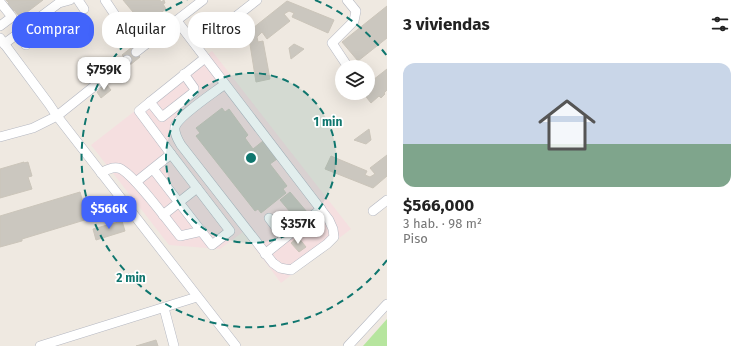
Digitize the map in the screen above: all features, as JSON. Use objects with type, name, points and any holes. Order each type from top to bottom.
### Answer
[{"type":"lane","points":[[47,12],[59,3],[70,0]]},
{"type":"lane","points":[[78,0],[84,9]]},
{"type":"lane","points":[[105,0],[113,12]]},
{"type":"lane","points":[[180,18],[203,0]]},
{"type":"lane","points":[[242,12],[257,0]]},
{"type":"lane","points":[[343,60],[332,43],[354,21],[356,11],[347,0]]},
{"type":"lane","points":[[0,26],[12,17],[1,5]]},
{"type":"lane","points":[[180,24],[329,220],[334,236],[327,244],[291,270],[280,268],[265,254],[176,135],[175,127],[184,115],[225,84]]},
{"type":"lane","points":[[12,37],[2,41],[50,104],[57,116],[236,346]]},
{"type":"lane","points":[[136,52],[141,48]]},
{"type":"lane","points":[[205,58],[139,111],[230,231]]},
{"type":"lane","points":[[0,138],[33,128],[57,116],[127,60]]},
{"type":"lane","points":[[150,102],[162,117],[194,92],[194,88],[184,74]]},
{"type":"lane","points":[[136,182],[171,154]]},
{"type":"lane","points":[[101,173],[112,168],[124,170],[136,182],[180,236],[202,231]]},
{"type":"lane","points":[[153,168],[212,245],[242,222]]},
{"type":"lane","points":[[163,215],[197,188]]},
{"type":"lane","points":[[373,211],[387,200]]},
{"type":"lane","points":[[265,254],[321,209]]},
{"type":"lane","points":[[268,218],[284,238]]},
{"type":"lane","points":[[40,346],[197,297]]},
{"type":"lane","points":[[348,346],[387,304]]},
{"type":"lane","points":[[164,308],[174,346]]},
{"type":"shaded area","points":[[212,51],[351,229],[281,283],[243,232],[220,249],[169,245],[91,145]]},
{"type":"green space","points":[[387,319],[387,346],[363,346]]},
{"type":"building","points":[[6,0],[43,0],[27,12],[16,12],[14,10],[11,12],[6,5],[9,3]]},
{"type":"building","points":[[123,0],[160,0],[161,2],[164,0],[165,3],[163,4],[166,9],[162,12],[133,12]]},
{"type":"building","points":[[287,1],[334,20],[328,33],[292,17],[294,13],[289,11],[284,14],[290,21],[267,39],[262,32],[257,37],[258,42],[263,41],[270,79],[256,82],[251,48],[255,48],[255,26]]},
{"type":"building","points":[[387,6],[387,38],[359,60],[357,60],[342,42]]},
{"type":"building","points":[[294,44],[304,49],[291,59],[289,48]]},
{"type":"building","points":[[133,48],[140,57],[130,65],[122,55]]},
{"type":"building","points":[[387,69],[387,90],[381,98],[379,96],[375,100],[375,78]]},
{"type":"building","points":[[106,84],[111,90],[101,98],[97,92]]},
{"type":"building","points":[[222,108],[225,112],[229,109],[248,135],[245,138],[253,149],[263,141],[277,159],[270,164],[287,186],[283,189],[286,193],[261,213],[258,209],[255,211],[196,136],[200,133],[196,128]]},
{"type":"building","points":[[369,129],[371,140],[366,144],[354,140]]},
{"type":"building","points":[[387,155],[387,176],[373,188],[325,169],[331,156],[367,171],[365,175],[370,177],[375,174],[370,168]]},
{"type":"building","points":[[28,162],[32,176],[28,177],[32,189],[0,198],[0,169]]},
{"type":"building","points":[[80,192],[88,219],[0,247],[0,216]]},
{"type":"building","points":[[290,192],[307,212],[297,220],[280,200]]},
{"type":"building","points":[[122,221],[125,231],[96,240],[93,229]]},
{"type":"building","points":[[298,237],[306,247],[299,252],[291,243]]},
{"type":"building","points":[[156,340],[158,346],[136,346]]}]
